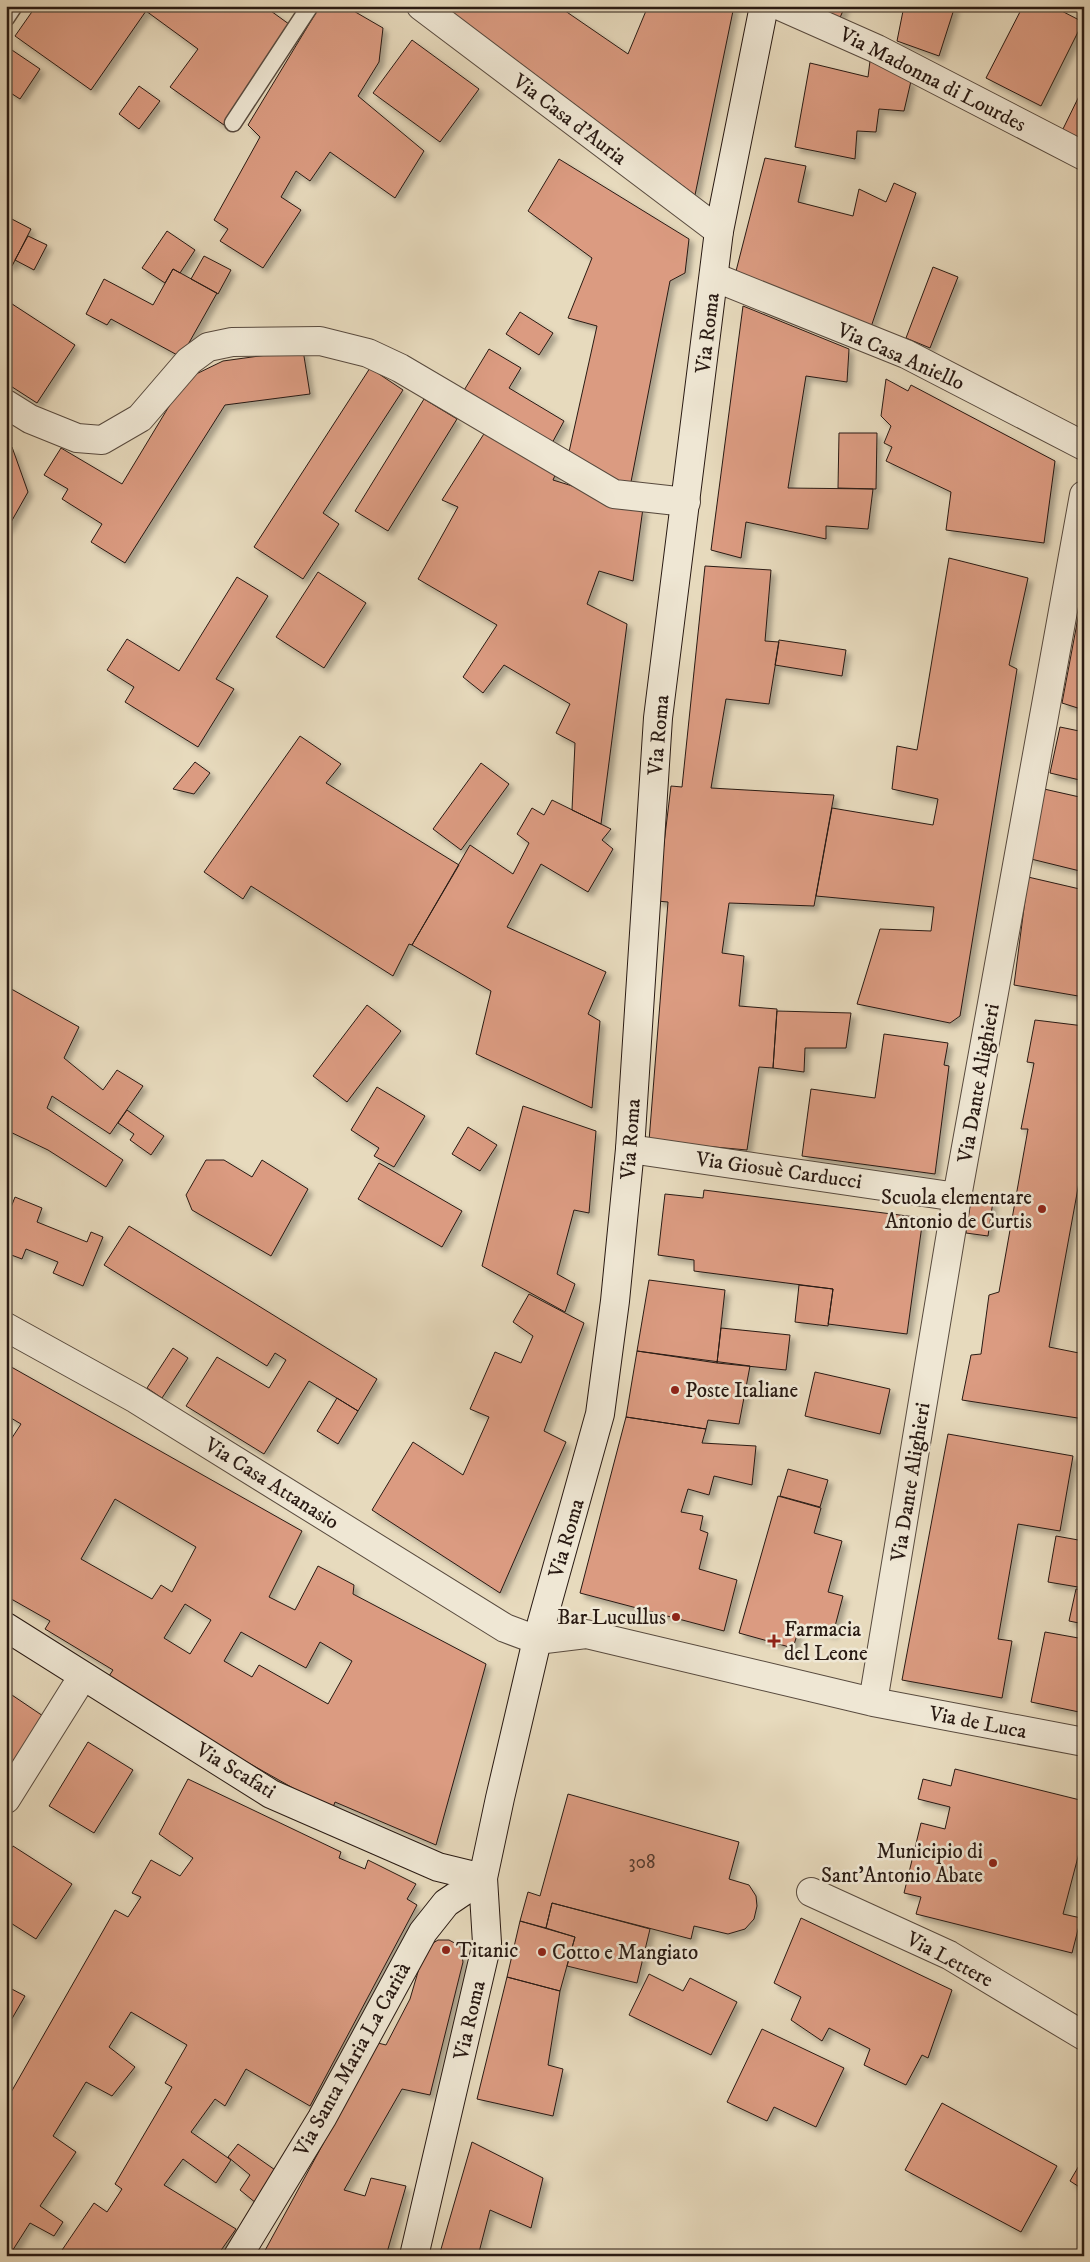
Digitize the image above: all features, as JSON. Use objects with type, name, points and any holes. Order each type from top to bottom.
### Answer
[{"type":"street","name":"Via Casa d'Auria","points":[[421,6],[720,231]]},
{"type":"street","name":"Via Roma","points":[[414,2256],[487,1943],[483,1878],[537,1640],[600,1414],[615,1301],[630,1149],[658,718],[720,231],[764,6]]},
{"type":"street","name":"Via Madonna di Lourdes","points":[[780,6],[877,49],[1084,156]]},
{"type":"street","name":"Via Casa Aniello","points":[[714,277],[906,354],[1084,446]]},
{"type":"street","points":[[6,404],[30,419],[77,438],[102,440],[140,418],[189,361],[208,347],[232,342],[320,341],[368,353],[400,368],[614,494],[686,502]]},
{"type":"street","name":"Via Dante Alighieri","points":[[873,1702],[957,1197],[1084,495]]},
{"type":"street","name":"Via Giosuè Carducci","points":[[630,1149],[957,1197]]},
{"type":"street","name":"Via Casa Attanasio","points":[[6,1327],[136,1398],[505,1628],[537,1640]]},
{"type":"street","name":"Via Scafati","points":[[6,1627],[271,1794],[438,1868],[483,1878]]},
{"type":"street","name":"Via de Luca","points":[[537,1640],[586,1634],[873,1702],[1084,1742]]},
{"type":"street","points":[[6,1800],[84,1676]]},
{"type":"street","name":"Via Santa Maria La Carità","points":[[238,2256],[322,2118],[423,1932],[446,1903],[483,1878]]},
{"type":"street","name":"Via Lettere","points":[[810,1892],[948,1955],[1084,2036]]},
{"type":"lane","points":[[6,18],[14,6]]},
{"type":"lane","points":[[233,124],[310,6]]},
{"type":"building","points":[[36,6],[264,6],[293,27],[224,125],[170,87],[198,49],[146,11],[91,90],[15,36]]},
{"type":"building","points":[[320,6],[345,6],[383,28],[379,62],[358,96],[424,151],[395,198],[330,152],[310,181],[296,171],[281,197],[301,210],[263,268],[220,241],[228,229],[214,220],[260,137],[248,125]]},
{"type":"building","points":[[444,6],[558,6],[628,54],[648,6],[734,6],[695,195]]},
{"type":"building","points":[[813,6],[845,6],[839,20]]},
{"type":"building","points":[[904,6],[955,6],[939,56],[897,41]]},
{"type":"building","points":[[1023,6],[1052,6],[1083,22],[1041,106],[986,78]]},
{"type":"building","points":[[412,40],[479,89],[440,142],[373,93]]},
{"type":"building","points":[[6,46],[40,69],[20,99],[6,90]]},
{"type":"building","points":[[870,61],[911,81],[904,111],[879,109],[876,132],[857,131],[855,159],[795,147],[810,63],[868,77]]},
{"type":"building","points":[[139,86],[160,101],[139,129],[119,114]]},
{"type":"building","points":[[1084,86],[1084,144],[1061,133]]},
{"type":"building","points":[[765,158],[806,166],[798,202],[853,216],[859,189],[886,202],[894,183],[916,193],[871,327],[735,275]]},
{"type":"building","points":[[559,159],[689,239],[685,273],[670,281],[630,487],[567,461],[597,326],[568,318],[592,258],[528,211]]},
{"type":"building","points":[[6,216],[31,229],[12,266],[6,264]]},
{"type":"building","points":[[167,231],[195,250],[180,273],[173,269],[165,283],[142,268]]},
{"type":"building","points":[[28,236],[47,245],[34,270],[15,260]]},
{"type":"building","points":[[204,256],[231,270],[218,294],[191,279]]},
{"type":"building","points":[[933,267],[958,277],[930,348],[906,338]]},
{"type":"building","points":[[173,269],[217,293],[181,357],[111,319],[107,325],[86,314],[104,279],[153,305]]},
{"type":"building","points":[[6,300],[75,345],[37,403],[6,383]]},
{"type":"building","points":[[743,306],[849,349],[847,382],[806,376],[788,488],[873,489],[868,529],[826,526],[826,539],[746,522],[741,558],[711,550]]},
{"type":"building","points":[[520,312],[553,333],[539,355],[506,334]]},
{"type":"building","points":[[489,349],[521,368],[509,388],[564,421],[551,445],[463,392]]},
{"type":"building","points":[[303,350],[310,394],[225,405],[125,563],[91,542],[102,524],[62,499],[68,489],[44,475],[61,448],[122,484],[174,398],[192,376],[223,361]]},
{"type":"building","points":[[370,368],[403,390],[323,513],[339,524],[303,579],[254,547]]},
{"type":"building","points":[[886,379],[908,391],[911,385],[1055,461],[1044,543],[946,530],[951,492],[886,461],[892,447],[884,443],[891,426],[881,416]]},
{"type":"building","points":[[424,399],[457,419],[388,531],[355,511]]},
{"type":"building","points":[[487,429],[557,471],[553,480],[643,508],[633,581],[599,571],[587,604],[627,624],[601,824],[572,810],[575,743],[556,733],[570,704],[504,665],[483,693],[463,677],[497,625],[418,579],[458,507],[442,500]]},
{"type":"building","points":[[839,433],[877,433],[876,489],[838,488]]},
{"type":"building","points":[[12,447],[28,492],[6,531],[6,457]]},
{"type":"building","points":[[949,558],[1028,578],[1009,665],[1017,669],[960,1016],[950,1023],[857,1004],[880,929],[931,931],[934,907],[816,896],[832,808],[933,825],[938,799],[892,789],[897,746],[917,750]]},
{"type":"building","points":[[705,566],[771,570],[765,641],[779,642],[769,704],[726,699],[711,788],[834,795],[814,906],[729,903],[722,953],[744,956],[739,1006],[777,1009],[773,1068],[759,1067],[747,1150],[649,1141],[668,902],[657,901],[671,786],[682,787]]},
{"type":"building","points":[[318,572],[366,603],[324,668],[276,637]]},
{"type":"building","points":[[237,577],[268,596],[216,679],[234,689],[198,747],[125,702],[134,687],[107,670],[127,639],[179,671]]},
{"type":"building","points":[[1084,586],[1084,710],[1062,703]]},
{"type":"building","points":[[779,640],[846,650],[842,676],[775,665]]},
{"type":"building","points":[[1060,727],[1084,732],[1084,781],[1050,773]]},
{"type":"building","points":[[300,736],[341,764],[326,783],[459,865],[412,945],[409,944],[393,976],[251,886],[243,899],[204,872]]},
{"type":"building","points":[[195,762],[210,773],[194,794],[173,789]]},
{"type":"building","points":[[481,763],[509,784],[461,850],[433,829]]},
{"type":"building","points":[[1044,789],[1084,798],[1084,872],[1027,858]]},
{"type":"building","points":[[552,800],[611,829],[602,840],[613,849],[588,892],[541,864],[507,927],[606,972],[588,1014],[600,1021],[592,1108],[476,1054],[491,991],[412,945],[470,845],[513,874],[529,843],[517,834],[532,808],[544,815]]},
{"type":"building","points":[[1028,877],[1084,890],[1084,997],[1014,985]]},
{"type":"building","points":[[6,986],[79,1027],[64,1058],[103,1090],[117,1070],[143,1086],[110,1134],[52,1096],[47,1108],[123,1160],[106,1187],[48,1150],[6,1130]]},
{"type":"building","points":[[367,1005],[401,1031],[347,1102],[313,1076]]},
{"type":"building","points":[[777,1011],[851,1013],[846,1048],[805,1048],[804,1072],[773,1068]]},
{"type":"building","name":"Scuola elementare Antonio de Curtis","points":[[1035,1020],[1084,1026],[1084,1155],[1049,1347],[1084,1354],[1084,1419],[962,1400],[971,1355],[981,1354],[989,1295],[999,1292],[1028,1129],[1021,1129],[1034,1063],[1027,1062]]},
{"type":"building","points":[[884,1034],[948,1043],[944,1065],[949,1066],[935,1174],[802,1156],[811,1089],[875,1098]]},
{"type":"building","points":[[377,1087],[425,1116],[394,1167],[374,1156],[379,1148],[351,1130]]},
{"type":"building","points":[[523,1106],[596,1131],[589,1213],[574,1210],[557,1274],[575,1284],[565,1312],[482,1266]]},
{"type":"building","points":[[127,1110],[164,1136],[151,1155],[130,1140],[134,1134],[118,1123]]},
{"type":"building","points":[[468,1127],[497,1145],[480,1171],[452,1154]]},
{"type":"building","points":[[206,1160],[224,1160],[252,1177],[262,1160],[308,1189],[271,1256],[192,1210],[186,1195]]},
{"type":"building","points":[[379,1163],[462,1211],[442,1247],[358,1199]]},
{"type":"building","points":[[704,1190],[923,1218],[907,1334],[828,1324],[833,1289],[694,1271],[694,1260],[658,1255],[665,1194],[703,1198]]},
{"type":"building","points":[[15,1197],[42,1208],[37,1222],[87,1242],[91,1232],[103,1237],[83,1286],[53,1273],[58,1262],[26,1249],[22,1259],[6,1253],[6,1220]]},
{"type":"building","points":[[971,1198],[993,1201],[988,1236],[966,1233]]},
{"type":"building","points":[[129,1226],[377,1379],[358,1411],[309,1381],[264,1454],[186,1406],[217,1357],[269,1388],[286,1360],[275,1353],[267,1366],[104,1265]]},
{"type":"building","points":[[649,1280],[725,1290],[717,1363],[637,1351]]},
{"type":"building","points":[[799,1285],[833,1289],[828,1326],[795,1322]]},
{"type":"building","points":[[529,1294],[584,1323],[544,1431],[566,1442],[500,1593],[372,1510],[413,1442],[463,1475],[489,1417],[470,1409],[495,1352],[521,1363],[533,1336],[513,1322]]},
{"type":"building","points":[[721,1328],[790,1335],[786,1370],[717,1363]]},
{"type":"building","points":[[173,1348],[188,1358],[162,1398],[147,1388]]},
{"type":"building","points":[[637,1351],[750,1366],[739,1424],[708,1420],[706,1429],[626,1417]]},
{"type":"building","points":[[6,1364],[302,1531],[269,1597],[295,1610],[318,1566],[354,1585],[353,1594],[486,1664],[436,1845],[335,1802],[332,1810],[105,1682],[113,1670],[45,1629],[50,1621],[6,1596],[6,1447],[21,1424],[6,1415]],"holes":[[[115,1499],[196,1547],[172,1592],[161,1585],[152,1599],[81,1559]],[[185,1604],[211,1620],[190,1654],[164,1638]],[[241,1632],[306,1668],[320,1642],[352,1661],[328,1704],[259,1665],[252,1677],[224,1661]]]},
{"type":"building","points":[[815,1372],[890,1389],[880,1434],[805,1416]]},
{"type":"building","points":[[337,1398],[358,1411],[338,1444],[317,1431]]},
{"type":"building","points":[[626,1417],[706,1429],[702,1443],[756,1446],[752,1485],[714,1476],[709,1495],[688,1489],[681,1512],[703,1516],[700,1530],[708,1533],[699,1569],[737,1580],[724,1631],[580,1593]]},
{"type":"building","points":[[948,1434],[1073,1456],[1060,1531],[1018,1524],[998,1639],[1012,1641],[1002,1698],[902,1680]]},
{"type":"building","points":[[788,1469],[828,1480],[820,1507],[780,1496]]},
{"type":"building","points":[[778,1496],[821,1508],[814,1533],[842,1541],[828,1592],[843,1596],[833,1634],[800,1625],[793,1648],[739,1633]]},
{"type":"building","points":[[1056,1536],[1084,1541],[1084,1588],[1048,1582]]},
{"type":"building","points":[[1076,1589],[1084,1590],[1084,1624],[1069,1621]]},
{"type":"building","points":[[1045,1632],[1084,1639],[1084,1713],[1031,1702]]},
{"type":"building","points":[[6,1691],[43,1716],[6,1772]]},
{"type":"building","points":[[88,1742],[133,1770],[94,1833],[49,1806]]},
{"type":"building","name":"Municipio di Sant'Antonio Abate","points":[[955,1769],[1084,1801],[1084,1834],[1063,1914],[1081,1918],[1072,1953],[916,1914],[921,1897],[904,1893],[921,1823],[945,1829],[950,1807],[918,1799],[923,1779],[951,1786]]},
{"type":"building","points":[[188,1779],[341,1852],[339,1858],[365,1869],[368,1860],[416,1884],[407,1899],[417,1905],[310,2106],[246,2069],[225,2106],[215,2099],[191,2132],[231,2160],[216,2183],[183,2159],[164,2185],[236,2229],[217,2256],[58,2256],[94,2203],[107,2212],[122,2189],[115,2184],[172,2087],[165,2083],[187,2045],[131,2012],[109,2047],[135,2067],[112,2096],[86,2082],[53,2136],[76,2152],[40,2206],[63,2222],[54,2236],[30,2223],[9,2256],[6,2256],[6,2101],[115,1910],[128,1917],[141,1897],[132,1893],[151,1860],[180,1876],[193,1858],[159,1834]]},
{"type":"building","points":[[568,1794],[739,1842],[729,1879],[749,1885],[756,1896],[757,1906],[754,1919],[745,1929],[728,1934],[694,1926],[691,1939],[552,1903],[546,1928],[520,1921],[528,1892],[540,1896]]},
{"type":"building","points":[[13,1846],[72,1884],[36,1939],[6,1920],[6,1857]]},
{"type":"building","points":[[552,1903],[650,1929],[637,1983],[567,1966],[575,1937],[546,1928]]},
{"type":"building","points":[[801,1918],[952,1990],[928,2058],[922,2055],[906,2085],[864,2065],[870,2049],[829,2028],[822,2041],[791,2020],[801,1997],[774,1983]]},
{"type":"building","name":"Cotto e Mangiato","points":[[520,1921],[575,1937],[560,1991],[507,1977]]},
{"type":"building","points":[[438,1940],[449,1940],[460,1946],[463,1962],[430,2095],[402,2089],[344,2190],[365,2196],[371,2178],[406,2186],[386,2256],[262,2256],[378,2043],[386,2045],[410,1999],[425,1948]]},
{"type":"building","points":[[649,1974],[683,1991],[690,1978],[737,2002],[711,2055],[629,2015]]},
{"type":"building","points":[[507,1977],[560,1991],[548,2065],[563,2069],[553,2116],[477,2099]]},
{"type":"building","points":[[6,1986],[25,1996],[6,2029]]},
{"type":"building","points":[[762,2029],[844,2068],[816,2127],[774,2107],[767,2121],[727,2102]]},
{"type":"building","points":[[942,2103],[1057,2166],[1021,2232],[905,2170]]},
{"type":"building","points":[[472,2142],[543,2178],[531,2228],[490,2210],[478,2256],[439,2256]]},
{"type":"building","points":[[238,2144],[278,2172],[256,2203],[240,2190],[250,2175],[228,2157]]},
{"type":"building","points":[[1084,2157],[1084,2190],[1070,2181]]},
{"type":"place","name":"Scuola elementare Antonio de Curtis","points":[[1042,1209]]},
{"type":"place","name":"Poste Italiane","points":[[675,1390]]},
{"type":"place","name":"Bar Lucullus","points":[[676,1617]]},
{"type":"place","name":"Farmacia del Leone","points":[[774,1641]]},
{"type":"place","name":"Municipio di Sant'Antonio Abate","points":[[993,1863]]},
{"type":"place","name":"Titanic","points":[[446,1950]]},
{"type":"place","name":"Cotto e Mangiato","points":[[542,1952]]}]
